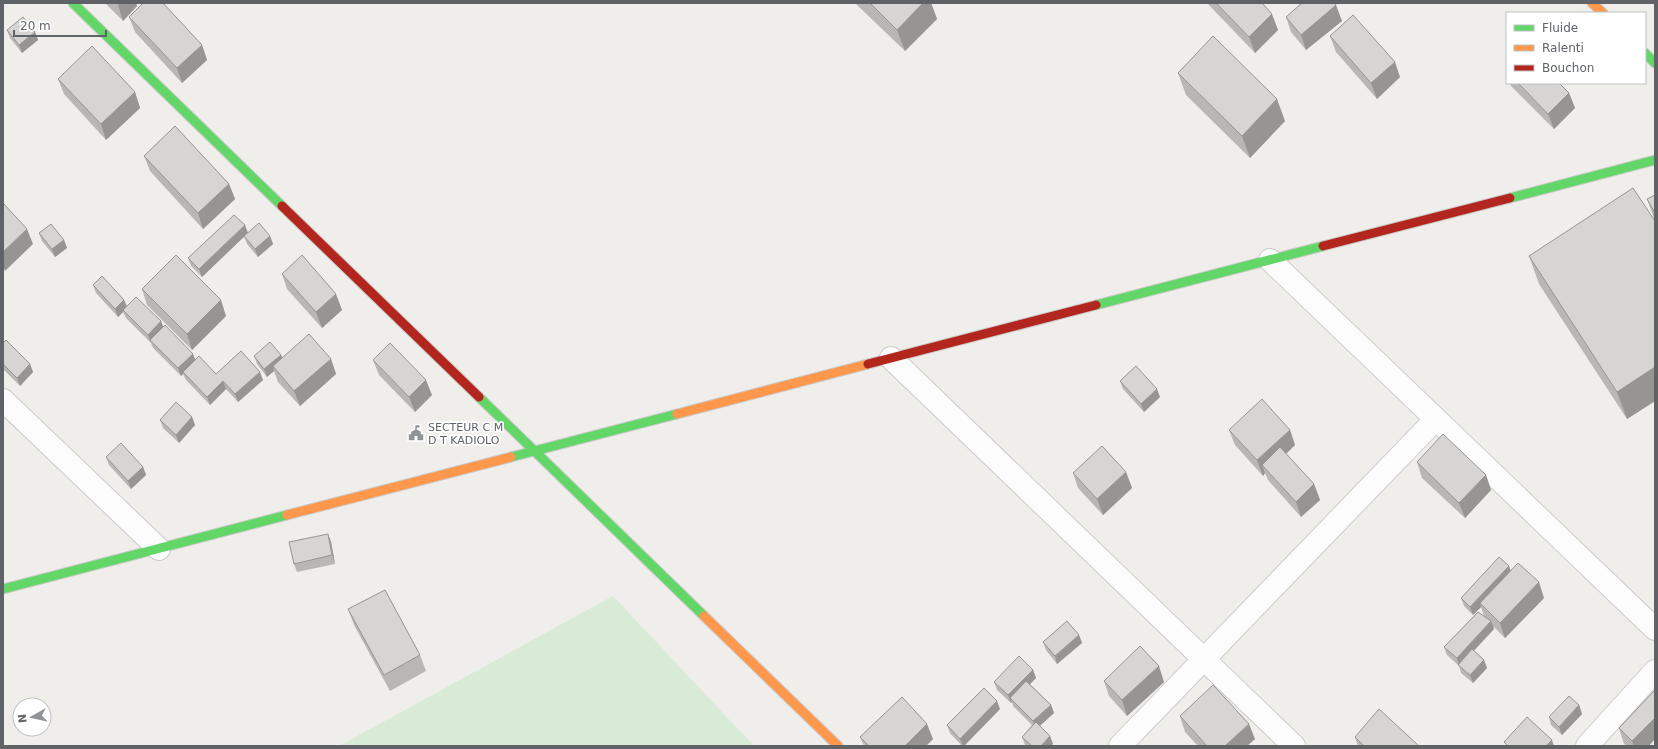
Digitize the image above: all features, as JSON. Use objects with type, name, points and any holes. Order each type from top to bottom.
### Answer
[{"type":"street","points":[[73,3],[838,746]]},
{"type":"street","points":[[1592,3],[1602,12]]},
{"type":"street","points":[[1646,55],[1655,63]]},
{"type":"street","points":[[3,589],[1655,160]]},
{"type":"street","points":[[1270,260],[1655,628]]},
{"type":"street","points":[[891,358],[1294,746]]},
{"type":"street","points":[[3,400],[159,549]]},
{"type":"street","points":[[1120,746],[1436,419]]},
{"type":"street","points":[[1587,746],[1655,671]]},
{"type":"green space","points":[[613,596],[754,746],[339,746]]},
{"type":"building","points":[[143,3],[163,3],[202,45],[177,68],[129,17]]},
{"type":"building","points":[[870,3],[923,3],[897,30]]},
{"type":"building","points":[[1216,3],[1262,3],[1272,14],[1249,37]]},
{"type":"building","points":[[1302,3],[1335,3],[1336,5],[1301,35],[1286,17]]},
{"type":"building","points":[[1353,15],[1395,62],[1371,83],[1330,36]]},
{"type":"building","points":[[23,17],[35,32],[19,45],[7,30]]},
{"type":"building","points":[[1213,36],[1277,99],[1242,136],[1178,73]]},
{"type":"building","points":[[92,46],[135,92],[101,124],[58,79]]},
{"type":"building","points":[[1519,84],[1560,84],[1569,93],[1548,114]]},
{"type":"building","points":[[175,126],[229,184],[198,213],[144,156]]},
{"type":"building","points":[[1633,188],[1655,221],[1655,367],[1617,392],[1529,256]]},
{"type":"building","points":[[1655,195],[1655,213],[1647,199]]},
{"type":"building","points":[[3,203],[27,229],[3,252]]},
{"type":"building","points":[[234,215],[245,225],[199,269],[188,258]]},
{"type":"building","points":[[259,223],[270,236],[255,249],[244,236]]},
{"type":"building","points":[[51,224],[64,240],[52,249],[39,233]]},
{"type":"building","points":[[176,255],[221,300],[187,334],[142,289]]},
{"type":"building","points":[[302,255],[336,294],[316,312],[282,274]]},
{"type":"building","points":[[102,276],[124,300],[115,309],[93,285]]},
{"type":"building","points":[[136,297],[161,321],[148,335],[123,310]]},
{"type":"building","points":[[165,325],[193,354],[178,368],[150,340]]},
{"type":"building","points":[[309,334],[331,359],[294,391],[273,366]]},
{"type":"building","points":[[6,340],[30,364],[17,378],[3,364],[3,343]]},
{"type":"building","points":[[270,342],[281,355],[264,369],[254,356]]},
{"type":"building","points":[[390,343],[426,380],[409,397],[373,360]]},
{"type":"building","points":[[241,351],[260,372],[235,394],[223,381],[207,397],[183,372],[199,356],[216,374]]},
{"type":"building","points":[[1136,366],[1157,389],[1141,404],[1120,381]]},
{"type":"building","points":[[1262,399],[1290,430],[1257,460],[1229,430]]},
{"type":"building","points":[[176,402],[192,417],[176,435],[160,420]]},
{"type":"building","points":[[1443,434],[1486,475],[1459,503],[1417,462]]},
{"type":"building","points":[[121,443],[143,467],[128,481],[106,457]]},
{"type":"building","points":[[1102,446],[1126,472],[1097,499],[1073,473]]},
{"type":"building","points":[[1280,447],[1314,484],[1296,502],[1262,465]]},
{"type":"building","points":[[328,534],[332,555],[294,564],[289,542]]},
{"type":"building","points":[[1499,557],[1509,566],[1470,607],[1461,598]]},
{"type":"building","points":[[1518,563],[1539,582],[1500,623],[1480,603]]},
{"type":"building","points":[[385,590],[420,655],[384,675],[348,609]]},
{"type":"building","points":[[1478,612],[1491,621],[1457,658],[1444,647]]},
{"type":"building","points":[[1067,621],[1079,635],[1055,656],[1043,642]]},
{"type":"building","points":[[1140,646],[1159,666],[1122,700],[1104,681]]},
{"type":"building","points":[[1472,649],[1484,660],[1470,675],[1458,665]]},
{"type":"building","points":[[1019,656],[1033,670],[1008,695],[994,682]]},
{"type":"building","points":[[1026,681],[1051,705],[1033,721],[1010,698]]},
{"type":"building","points":[[1213,685],[1249,724],[1225,746],[1207,746],[1180,716]]},
{"type":"building","points":[[984,688],[997,701],[960,739],[947,725]]},
{"type":"building","points":[[1655,690],[1655,718],[1632,741],[1619,728]]},
{"type":"building","points":[[1569,696],[1579,705],[1559,727],[1549,717]]},
{"type":"building","points":[[902,697],[927,724],[905,746],[869,746],[860,737]]},
{"type":"building","points":[[1379,709],[1419,746],[1364,746],[1355,737]]},
{"type":"building","points":[[1527,717],[1552,740],[1546,746],[1508,746],[1504,742]]},
{"type":"building","points":[[1036,722],[1050,736],[1041,746],[1032,746],[1022,737]]},
{"type":"traffic: fast","points":[[73,3],[282,206]]},
{"type":"traffic: fast","points":[[1646,54],[1655,63]]},
{"type":"traffic: fast","points":[[1510,198],[1655,160]]},
{"type":"traffic: fast","points":[[1096,305],[1323,246]]},
{"type":"traffic: fast","points":[[479,397],[704,616]]},
{"type":"traffic: fast","points":[[511,457],[677,414]]},
{"type":"traffic: fast","points":[[3,589],[287,515]]},
{"type":"traffic: slow","points":[[1592,3],[1602,12]]},
{"type":"traffic: slow","points":[[677,414],[868,364]]},
{"type":"traffic: slow","points":[[287,515],[511,457]]},
{"type":"traffic: slow","points":[[704,616],[838,746]]},
{"type":"traffic: jam","points":[[1323,246],[1510,198]]},
{"type":"traffic: jam","points":[[282,206],[479,397]]},
{"type":"traffic: jam","points":[[868,364],[1096,305]]},
{"type":"place","name":"SECTEUR C M D T KADIOLO","points":[[416,433]]}]
